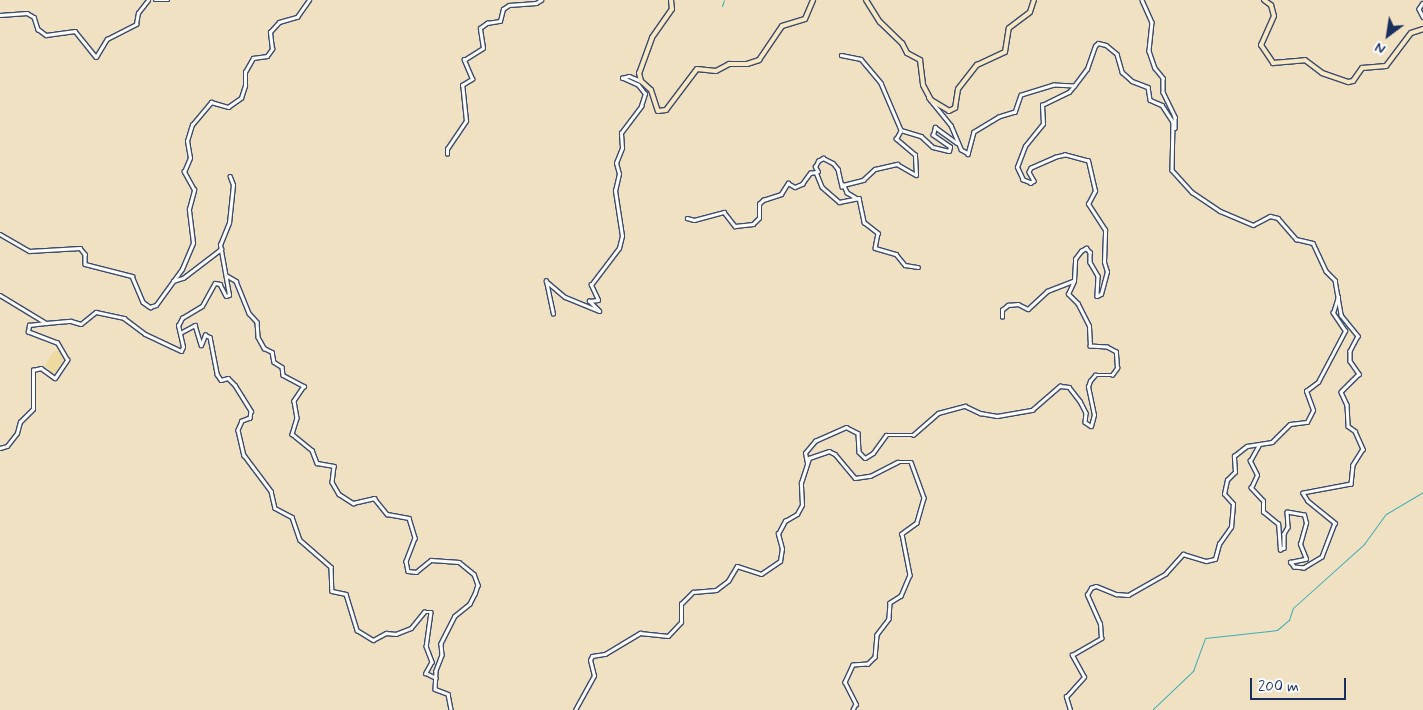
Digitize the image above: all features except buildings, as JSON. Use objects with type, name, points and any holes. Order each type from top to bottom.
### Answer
[{"type":"street","points":[[0,16],[27,14],[34,17],[38,29],[46,35],[75,31],[96,58],[107,39],[136,24],[138,13],[148,0]]},
{"type":"street","points":[[155,0],[168,0]]},
{"type":"street","points":[[0,234],[29,251],[80,248],[85,254],[85,264],[132,276],[141,299],[150,307],[156,305],[173,281],[193,243],[189,209],[194,190],[184,172],[190,158],[187,141],[192,125],[211,102],[228,107],[241,98],[246,86],[245,72],[253,58],[266,56],[272,48],[270,32],[279,22],[297,16],[309,0]]},
{"type":"street","points":[[447,154],[447,149],[466,121],[462,85],[472,79],[464,60],[483,48],[480,28],[487,23],[500,22],[503,9],[509,5],[536,4],[541,0]]},
{"type":"street","points":[[641,81],[639,73],[652,38],[672,9],[671,0]]},
{"type":"street","points":[[553,314],[546,281],[565,297],[599,311],[589,302],[598,300],[591,285],[619,248],[622,236],[615,191],[619,174],[616,163],[622,148],[621,133],[641,106],[644,94],[638,85],[622,78],[629,76],[641,81],[651,90],[654,108],[658,111],[666,110],[697,69],[716,71],[729,64],[747,64],[759,60],[782,26],[805,19],[813,0]]},
{"type":"street","points":[[866,0],[880,22],[902,43],[907,53],[920,60],[923,86],[928,95],[940,108],[949,111],[955,108],[958,89],[980,62],[1005,52],[1009,28],[1030,12],[1034,0]]},
{"type":"street","points":[[1142,0],[1152,22],[1149,51],[1155,68],[1163,78],[1163,92],[1176,120],[1170,150],[1172,170],[1192,192],[1220,211],[1253,225],[1270,216],[1278,218],[1296,238],[1314,243],[1326,272],[1334,280],[1341,315],[1357,333],[1350,361],[1358,374],[1340,392],[1347,405],[1348,426],[1355,431],[1363,449],[1352,465],[1352,484],[1304,493],[1308,501],[1335,523],[1322,557],[1304,568],[1294,567],[1290,562],[1306,559],[1300,544],[1306,524],[1304,515],[1299,512],[1287,512],[1288,527],[1284,534],[1284,548],[1280,550],[1278,524],[1263,512],[1262,501],[1251,488],[1257,475],[1250,460],[1259,445]]},
{"type":"street","points":[[1264,0],[1271,6],[1274,16],[1261,45],[1273,63],[1305,60],[1322,73],[1348,82],[1353,81],[1362,68],[1386,66],[1411,33],[1422,29]]},
{"type":"street","points":[[1423,3],[1419,8],[1423,17]]},
{"type":"street","points":[[807,463],[805,453],[815,441],[846,428],[858,433],[859,452],[865,458],[873,453],[886,435],[913,435],[938,413],[965,406],[980,413],[997,416],[1028,411],[1038,408],[1060,386],[1069,387],[1080,401],[1086,412],[1086,422],[1091,426],[1094,411],[1088,384],[1095,375],[1112,375],[1118,358],[1111,349],[1090,346],[1089,326],[1078,304],[1068,294],[1074,280],[1074,259],[1086,248],[1098,276],[1097,296],[1101,294],[1107,272],[1104,262],[1105,230],[1088,204],[1095,191],[1088,161],[1065,156],[1056,157],[1031,168],[1029,172],[1034,181],[1031,182],[1023,180],[1017,167],[1025,146],[1043,124],[1042,105],[1069,92],[1088,67],[1093,49],[1098,43],[1106,44],[1117,54],[1122,72],[1132,81],[1150,90],[1150,100],[1162,105],[1174,129]]},
{"type":"street","points":[[841,55],[860,59],[881,83],[901,130]]},
{"type":"street","points":[[928,95],[930,103],[951,126],[958,144],[964,153],[971,153],[974,132],[989,122],[1015,112],[1021,94],[1054,85],[1074,86]]},
{"type":"street","points":[[901,130],[921,136],[933,147],[949,150],[950,147],[933,135],[935,127],[958,144]]},
{"type":"street","points":[[842,187],[863,180],[875,169],[897,164],[916,174],[915,155],[896,139],[901,130]]},
{"type":"street","points":[[857,199],[839,202],[822,187],[816,162],[823,158],[830,161],[838,169],[842,187],[861,200],[864,222],[878,234],[873,246],[896,254],[905,265],[918,267]]},
{"type":"street","points":[[687,218],[694,220],[724,212],[735,226],[749,225],[759,218],[759,204],[763,200],[781,194],[788,183],[795,186],[802,184],[810,172],[818,174]]},
{"type":"street","points":[[0,448],[9,444],[17,433],[19,423],[33,409],[33,370],[41,368],[55,378],[66,360],[57,343],[28,332],[29,325],[71,320],[81,324],[96,312],[118,316],[175,351],[183,348],[180,321],[202,306],[212,285],[220,284],[226,296],[229,295],[221,249],[229,222],[233,185],[230,177]]},
{"type":"street","points":[[173,281],[184,278],[221,249]]},
{"type":"street","points":[[226,275],[237,283],[248,313],[258,322],[258,337],[264,348],[272,352],[274,362],[282,367],[283,375],[304,386],[294,401],[297,418],[292,434],[312,450],[317,463],[334,466],[332,482],[339,494],[353,503],[374,498],[387,514],[409,518],[415,538],[406,562],[408,571],[416,572],[431,560],[459,562],[474,574],[478,585],[476,594],[470,604],[455,616],[441,644],[442,655],[435,689],[448,694],[451,710]]},
{"type":"street","points":[[1002,317],[1002,310],[1008,305],[1018,304],[1028,309],[1047,291],[1074,280]]},
{"type":"street","points":[[0,295],[46,323]]},
{"type":"street","points":[[1070,710],[1066,697],[1084,677],[1072,655],[1101,638],[1100,624],[1087,595],[1091,588],[1100,586],[1116,594],[1128,595],[1165,574],[1183,554],[1206,561],[1215,559],[1219,544],[1231,527],[1233,504],[1224,494],[1227,480],[1235,472],[1234,456],[1244,447],[1272,442],[1290,424],[1307,422],[1313,410],[1306,391],[1318,382],[1345,331],[1333,313],[1338,296]]},
{"type":"street","points":[[180,333],[195,325],[201,345],[205,335],[210,337],[217,374],[221,380],[228,378],[235,385],[251,411],[250,418],[242,421],[238,430],[247,461],[271,491],[275,508],[292,517],[300,540],[331,567],[332,591],[346,594],[357,630],[373,640],[386,633],[396,634],[411,628],[424,612],[431,612],[426,646],[432,662],[426,673],[436,678]]},
{"type":"street","points":[[575,710],[594,676],[590,660],[592,656],[606,654],[640,634],[668,636],[681,622],[681,604],[692,592],[716,590],[728,581],[737,566],[761,574],[780,561],[782,553],[778,534],[785,521],[797,514],[802,505],[801,483],[807,463],[813,454],[829,451],[835,454],[855,478],[870,476],[898,462],[911,462],[924,498],[917,523],[902,534],[910,572],[901,596],[890,603],[888,620],[877,635],[875,657],[868,664],[853,665],[845,682],[856,704],[853,710]]},
{"type":"sand","points":[[54,351],[59,351],[64,359],[53,376],[45,365]]},
{"type":"waterway","points":[[722,6],[724,0]]},
{"type":"waterway","points":[[1152,710],[1193,671],[1205,638],[1277,630],[1289,620],[1293,608],[1364,544],[1386,514],[1423,492]]}]
